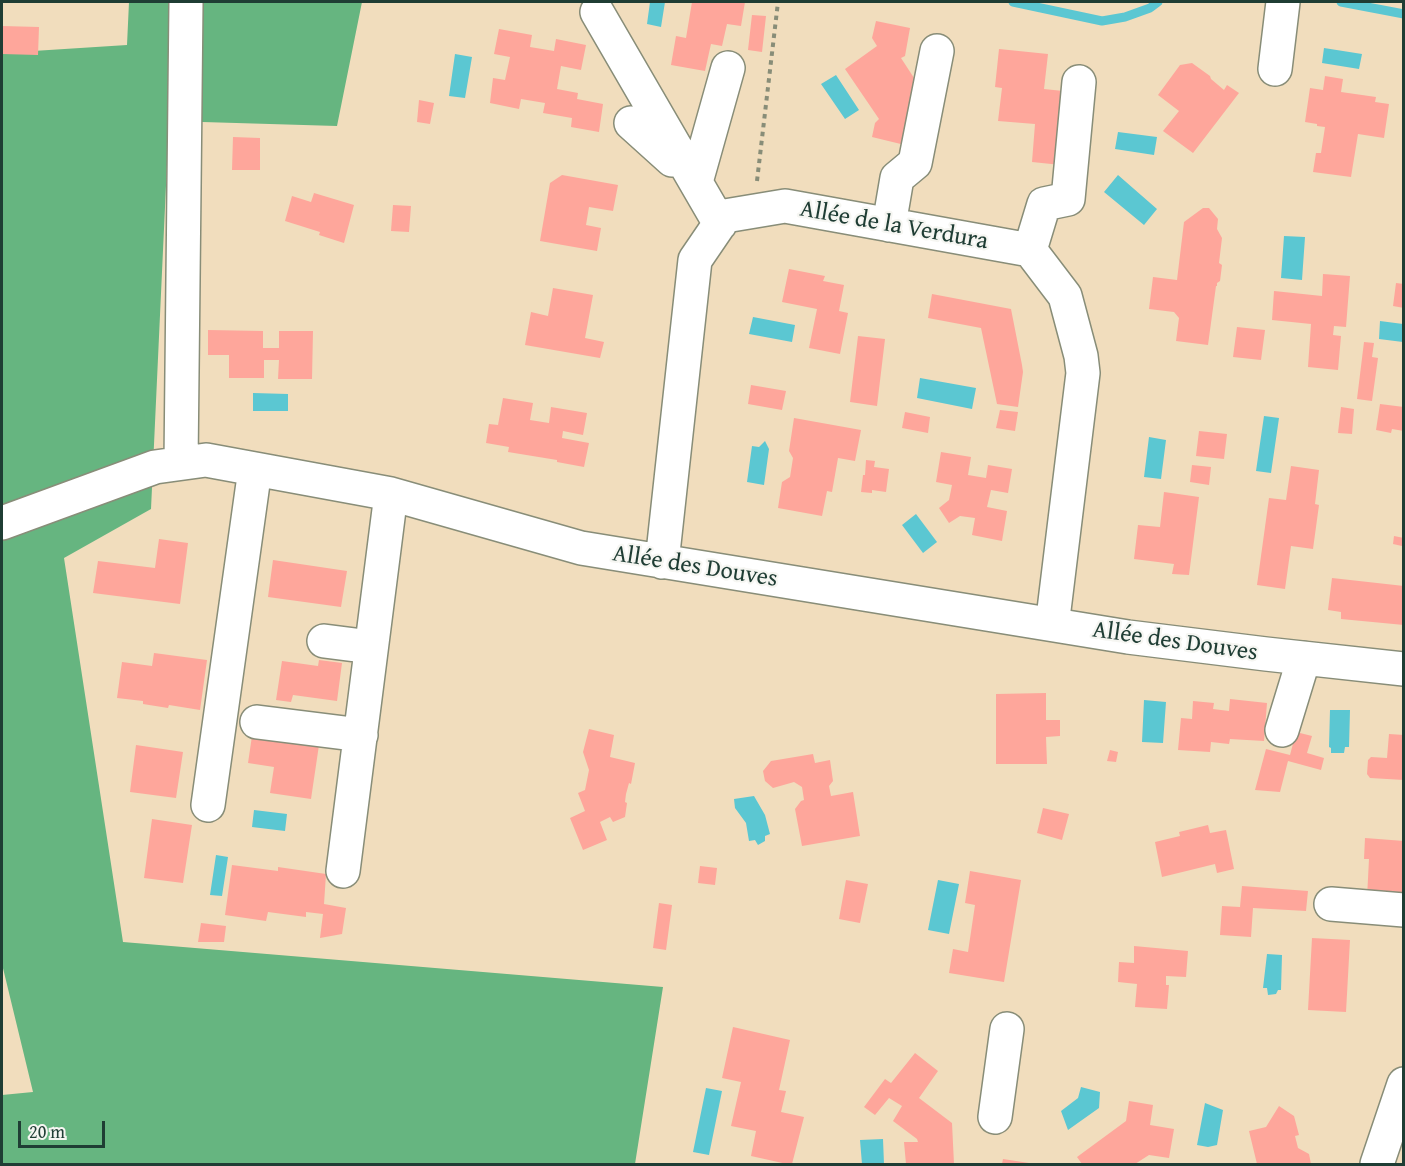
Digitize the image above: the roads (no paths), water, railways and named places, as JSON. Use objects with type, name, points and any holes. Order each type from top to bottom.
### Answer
[{"type":"street","points":[[181,463],[186,2]]},
{"type":"street","points":[[1275,69],[1283,2]]},
{"type":"street","points":[[597,12],[720,224],[696,260],[662,562]]},
{"type":"street","points":[[890,225],[897,178],[915,163],[937,51]]},
{"type":"street","points":[[696,182],[728,68]]},
{"type":"street","points":[[1049,624],[1054,610],[1083,373],[1081,356],[1065,296],[1030,250],[1044,204],[1068,199],[1079,82]]},
{"type":"street","points":[[631,123],[696,182]]},
{"type":"street","name":"Allée de la Verdura","points":[[720,224],[725,216],[785,206],[1030,250]]},
{"type":"street","name":"Allée des Douves","points":[[2,523],[155,467],[206,460],[391,494],[581,548],[1128,637],[1404,669]]},
{"type":"street","points":[[209,636],[247,467]]},
{"type":"street","points":[[208,805],[247,467]]},
{"type":"street","points":[[343,871],[391,494]]},
{"type":"street","points":[[324,641],[371,647]]},
{"type":"street","points":[[1282,730],[1304,658]]},
{"type":"street","points":[[257,722],[361,735]]},
{"type":"street","points":[[1331,903],[1404,910]]},
{"type":"street","points":[[995,1117],[1007,1029]]},
{"type":"street","points":[[1377,1164],[1404,1084]]},
{"type":"water","points":[[650,2],[665,2],[661,27],[647,24]]},
{"type":"water","points":[[1324,48],[1362,54],[1359,69],[1322,63]]},
{"type":"water","points":[[455,54],[472,57],[465,98],[449,96]]},
{"type":"water","points":[[836,75],[859,110],[845,119],[821,84]]},
{"type":"water","points":[[1118,132],[1157,137],[1154,155],[1115,149]]},
{"type":"water","points":[[1118,175],[1157,209],[1144,225],[1104,192]]},
{"type":"water","points":[[1284,236],[1305,237],[1302,280],[1281,278]]},
{"type":"water","points":[[753,317],[795,325],[792,342],[749,334]]},
{"type":"water","points":[[1380,321],[1403,324],[1403,342],[1379,339]]},
{"type":"water","points":[[920,378],[976,388],[972,409],[917,398]]},
{"type":"water","points":[[253,393],[288,394],[288,411],[253,411]]},
{"type":"water","points":[[1264,416],[1279,418],[1271,473],[1256,471]]},
{"type":"water","points":[[1149,437],[1166,440],[1161,479],[1144,477]]},
{"type":"water","points":[[765,441],[769,449],[764,485],[747,482],[752,446],[759,447]]},
{"type":"water","points":[[916,514],[937,542],[923,553],[902,525]]},
{"type":"water","points":[[1144,700],[1166,702],[1163,743],[1142,742]]},
{"type":"water","points":[[1330,710],[1350,710],[1349,747],[1345,747],[1344,753],[1331,753],[1329,747]]},
{"type":"water","points":[[754,796],[765,815],[770,834],[765,836],[765,841],[758,845],[755,840],[749,841],[746,823],[735,808],[734,799]]},
{"type":"water","points":[[254,810],[287,814],[285,831],[252,827]]},
{"type":"water","points":[[216,855],[228,857],[222,896],[210,895]]},
{"type":"water","points":[[938,880],[959,884],[949,934],[928,930]]},
{"type":"water","points":[[1267,954],[1282,955],[1281,990],[1278,990],[1276,994],[1268,995],[1267,988],[1263,988]]},
{"type":"water","points":[[1081,1087],[1100,1092],[1099,1108],[1068,1130],[1061,1111],[1078,1098]]},
{"type":"water","points":[[706,1088],[722,1091],[709,1155],[693,1152]]},
{"type":"water","points":[[1205,1103],[1223,1110],[1217,1145],[1208,1147],[1197,1145]]},
{"type":"water","points":[[883,1139],[884,1164],[862,1164],[860,1140]]},
{"type":"waterway","points":[[1013,2],[1102,21],[1125,17],[1150,8],[1158,2]]},
{"type":"waterway","points":[[1341,2],[1404,14]]}]
